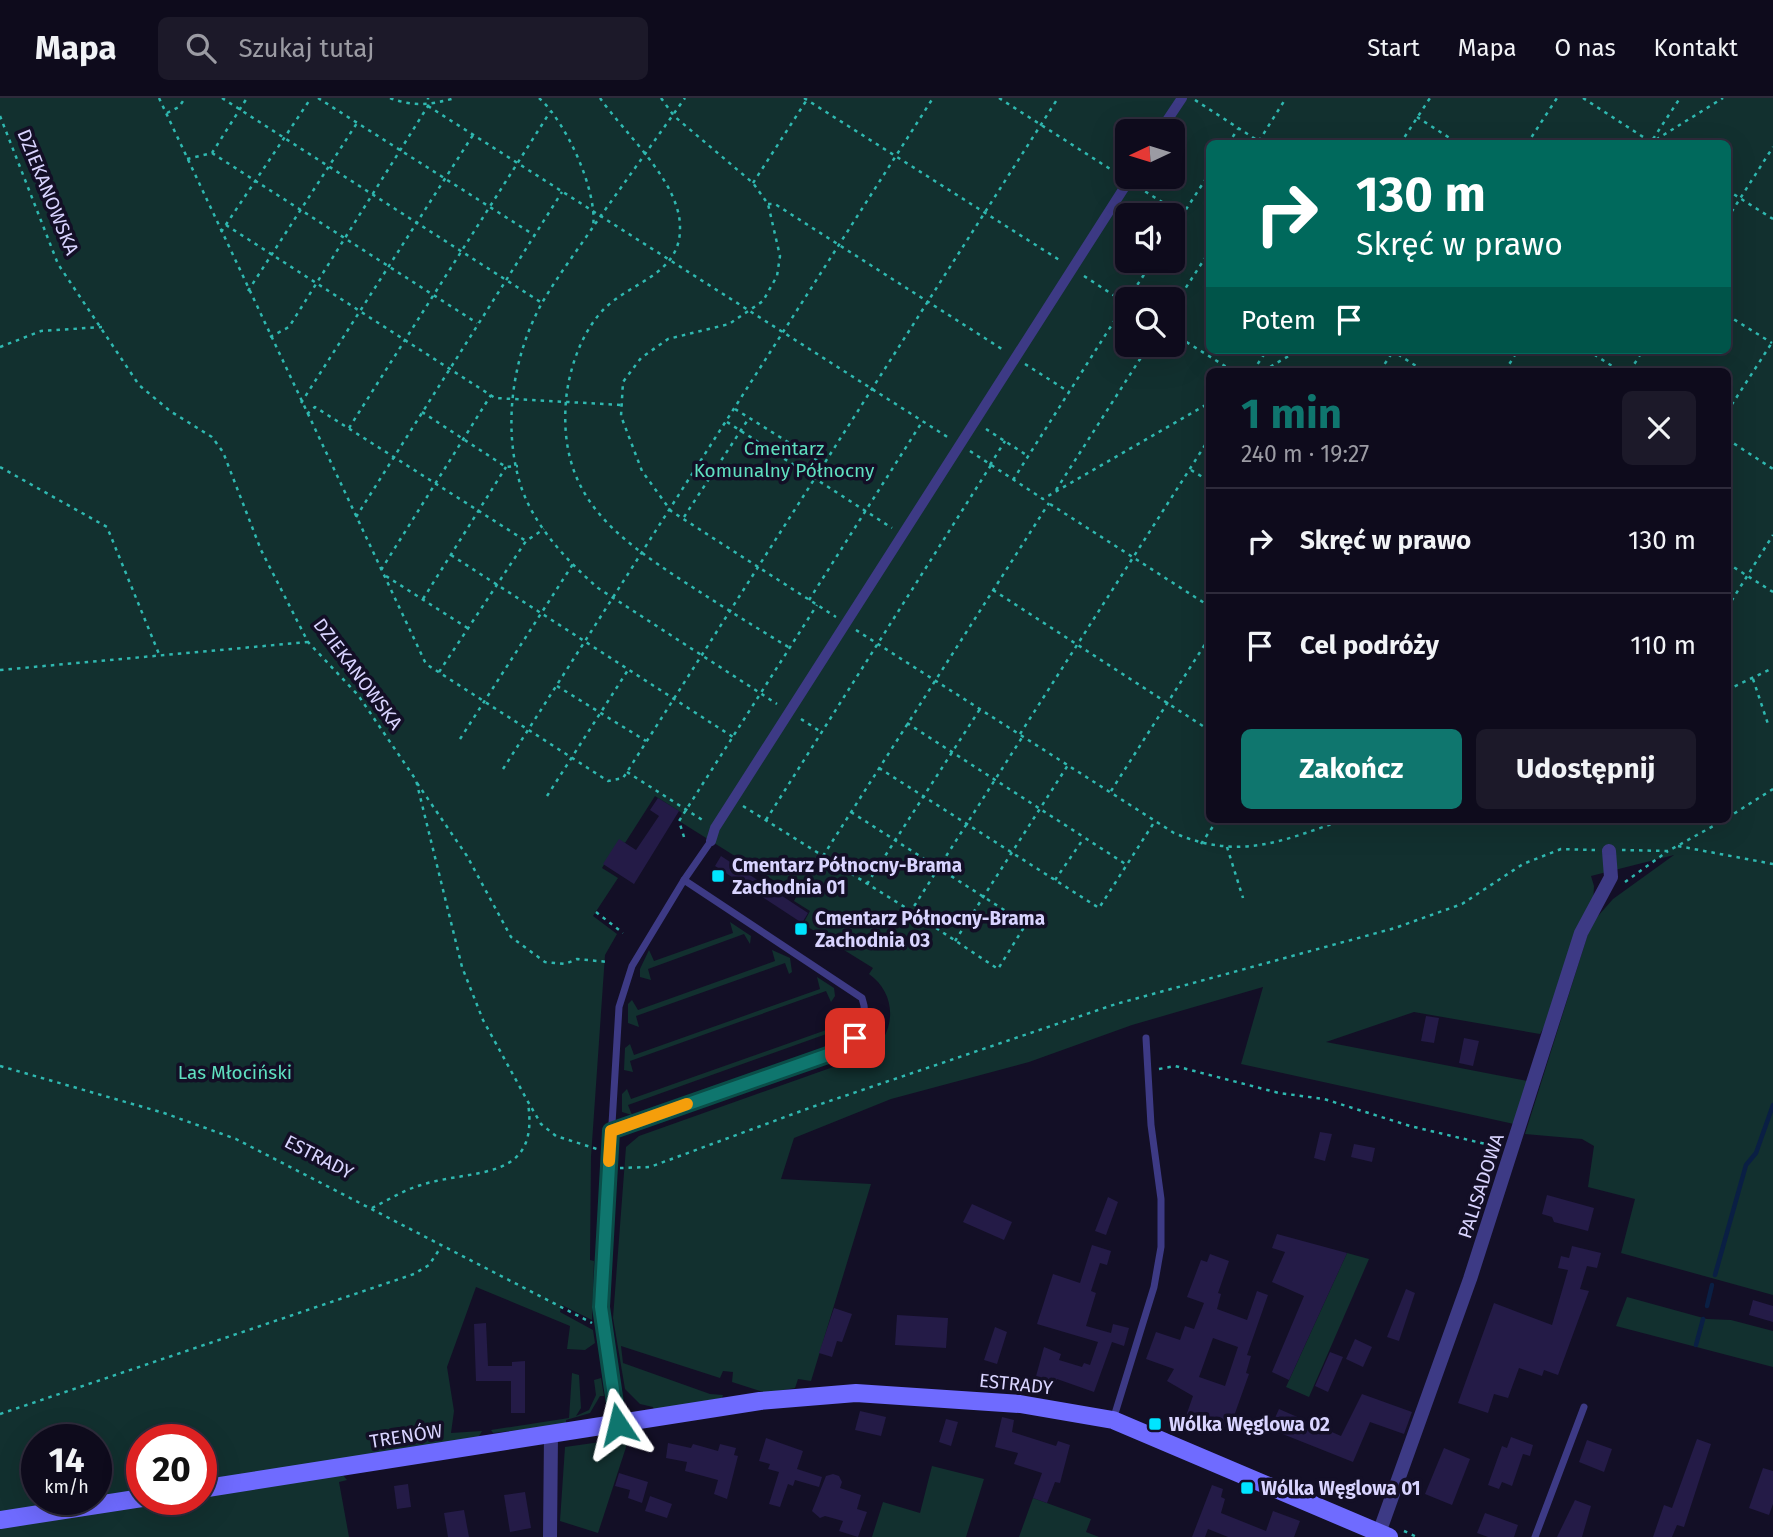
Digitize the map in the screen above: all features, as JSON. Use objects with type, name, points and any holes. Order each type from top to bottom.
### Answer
[{"type":"main road","name":"ESTRADY","points":[[618,1424],[805,1395],[856,1393],[1020,1404],[1113,1420],[1384,1535]]},
{"type":"main road","name":"TRENÓW","points":[[217,1487],[618,1424]]},
{"type":"main road","points":[[0,1520],[126,1500]]},
{"type":"street","points":[[1168,119],[1182,98]]},
{"type":"street","points":[[711,841],[715,828],[733,799],[1124,189]]},
{"type":"street","name":"PALISADOWA","points":[[1384,1535],[1513,1150],[1581,933],[1611,877],[1609,851]]},
{"type":"street","points":[[550,1537],[551,1435]]},
{"type":"lane","points":[[618,1424],[601,1327],[621,996],[643,944],[711,841]]},
{"type":"lane","points":[[611,1131],[839,1051],[855,1038],[865,1019],[862,998],[853,989],[684,880]]},
{"type":"lane","points":[[1113,1420],[1154,1287],[1161,1247],[1162,1212],[1151,1125],[1146,1038]]},
{"type":"lane","points":[[1535,1537],[1584,1407]]},
{"type":"path","points":[[159,98],[426,664],[608,781],[623,778],[627,772],[1058,98]]},
{"type":"path","points":[[166,114],[179,107],[185,98]]},
{"type":"path","points":[[222,98],[542,303]]},
{"type":"path","points":[[187,159],[212,153],[247,98]]},
{"type":"path","points":[[221,233],[311,98]]},
{"type":"path","points":[[318,98],[534,235]]},
{"type":"path","points":[[390,98],[408,105],[428,106],[455,98]]},
{"type":"path","points":[[270,337],[289,327],[428,106],[428,98]]},
{"type":"path","points":[[539,98],[551,111],[592,189],[595,212],[593,227]]},
{"type":"path","points":[[600,98],[662,177],[679,212],[680,238],[671,261],[663,270],[617,298],[591,325],[573,365],[566,401],[566,436],[570,456],[589,503],[617,536],[790,648]]},
{"type":"path","points":[[661,98],[674,116],[753,183],[768,204],[780,256],[778,276],[762,301],[729,324],[667,339],[650,352],[623,382],[621,416],[642,471],[671,511],[1156,821],[1201,844],[1227,847],[1266,846],[1332,823]]},
{"type":"path","points":[[685,98],[542,303],[525,341],[512,400],[519,481],[545,529],[573,564],[612,597],[821,732]]},
{"type":"path","points":[[503,769],[612,597],[671,511],[933,98]]},
{"type":"path","points":[[999,98],[1115,170]]},
{"type":"path","points":[[1192,98],[1258,140]]},
{"type":"path","points":[[1262,140],[1286,98]]},
{"type":"path","points":[[1403,140],[1430,98]]},
{"type":"path","points":[[1530,140],[1557,98]]},
{"type":"path","points":[[1583,98],[1646,140]]},
{"type":"path","points":[[1653,140],[1680,98]]},
{"type":"path","points":[[1656,140],[1723,98]]},
{"type":"path","points":[[753,183],[806,99],[1115,295]]},
{"type":"path","points":[[428,106],[1206,604]]},
{"type":"path","points":[[349,428],[551,111]]},
{"type":"path","name":"DZIEKANOWSKA","points":[[0,116],[58,264],[139,385],[170,411],[212,437],[223,452],[261,550],[309,642],[358,695],[416,780],[463,967],[482,1020],[527,1100],[541,1124],[556,1136],[597,1149]]},
{"type":"path","points":[[1418,117],[1453,140]]},
{"type":"path","points":[[248,291],[357,123]]},
{"type":"path","points":[[1230,140],[1238,128]]},
{"type":"path","points":[[301,403],[474,135]]},
{"type":"path","points":[[1731,213],[1773,147]]},
{"type":"path","points":[[212,153],[478,324]]},
{"type":"path","points":[[1185,212],[1206,179]]},
{"type":"path","points":[[1145,189],[1165,203]]},
{"type":"path","points":[[356,517],[562,191]]},
{"type":"path","points":[[1731,192],[1773,219]]},
{"type":"path","points":[[768,204],[775,204],[1069,393]]},
{"type":"path","points":[[226,225],[491,396],[512,400],[622,405]]},
{"type":"path","points":[[1185,289],[1206,257]]},
{"type":"path","points":[[1731,317],[1773,343],[1731,406]]},
{"type":"path","points":[[1013,480],[1115,321]]},
{"type":"path","points":[[0,347],[41,331],[102,327]]},
{"type":"path","points":[[1185,342],[1228,368]]},
{"type":"path","points":[[1268,368],[1292,354]]},
{"type":"path","points":[[1399,354],[1420,368]]},
{"type":"path","points":[[1593,354],[1615,368]]},
{"type":"path","points":[[1054,493],[1141,357]]},
{"type":"path","points":[[381,570],[491,396]]},
{"type":"path","points":[[1043,499],[1206,404]]},
{"type":"path","points":[[307,414],[315,407],[526,541]]},
{"type":"path","points":[[735,409],[823,464]]},
{"type":"path","points":[[422,412],[506,467],[518,466]]},
{"type":"path","points":[[683,519],[749,418]]},
{"type":"path","points":[[975,421],[1028,456]]},
{"type":"path","points":[[727,422],[902,534]]},
{"type":"path","points":[[809,600],[922,422]]},
{"type":"path","points":[[766,820],[1005,441]]},
{"type":"path","points":[[1731,442],[1773,468]]},
{"type":"path","points":[[911,911],[1206,444]]},
{"type":"path","points":[[0,467],[107,527],[159,655]]},
{"type":"path","points":[[423,599],[506,467]]},
{"type":"path","points":[[1190,469],[1206,479]]},
{"type":"path","points":[[823,856],[1049,503]]},
{"type":"path","points":[[439,672],[526,541],[545,529]]},
{"type":"path","points":[[1731,602],[1773,535]]},
{"type":"path","points":[[451,555],[733,737]]},
{"type":"path","points":[[460,739],[573,564]]},
{"type":"path","points":[[1731,565],[1773,592]]},
{"type":"path","points":[[384,574],[469,629]]},
{"type":"path","points":[[993,590],[1206,728]]},
{"type":"path","points":[[684,838],[679,821],[817,605]]},
{"type":"path","points":[[0,670],[309,642]]},
{"type":"path","points":[[1111,792],[1206,643]]},
{"type":"path","points":[[1731,688],[1773,668]]},
{"type":"path","points":[[547,796],[628,669]]},
{"type":"path","points":[[1753,679],[1769,727]]},
{"type":"path","points":[[557,686],[646,741]]},
{"type":"path","points":[[867,884],[980,709]]},
{"type":"path","points":[[908,723],[1127,865]]},
{"type":"path","points":[[955,941],[1068,765]]},
{"type":"path","points":[[879,768],[1099,908],[1156,821]]},
{"type":"path","points":[[627,772],[715,828]]},
{"type":"path","points":[[416,780],[467,856],[511,937],[545,962],[565,964],[576,959],[608,962]]},
{"type":"path","points":[[1731,816],[1773,789]]},
{"type":"path","points":[[733,799],[998,969],[1026,924],[851,812]]},
{"type":"path","points":[[1201,844],[1215,823]]},
{"type":"path","points":[[1620,887],[1668,852],[1720,823]]},
{"type":"path","points":[[1055,880],[1084,838]]},
{"type":"path","points":[[1678,846],[1773,864]]},
{"type":"path","points":[[1227,847],[1243,898]]},
{"type":"path","points":[[620,1168],[650,1167],[812,1107],[1116,1004],[1395,928],[1461,904],[1523,864],[1561,849],[1668,852]]},
{"type":"path","points":[[596,912],[623,933]]},
{"type":"path","name":"ESTRADY","points":[[0,1066],[164,1113],[236,1139],[601,1327]]},
{"type":"path","points":[[1150,1074],[1163,1066],[1175,1066],[1279,1094],[1324,1099],[1410,1126],[1513,1150]]},
{"type":"path","points":[[371,1208],[422,1185],[495,1170],[517,1160],[527,1140],[530,1121],[527,1100]]},
{"type":"path","points":[[0,1414],[414,1274],[429,1265],[442,1246]]},
{"type":"green space","points":[[0,98],[1773,98],[1773,1295],[1621,1253],[1635,1199],[1588,1187],[1594,1146],[1582,1139],[1525,1134],[1591,924],[1613,899],[1674,855],[1591,876],[1594,886],[1593,903],[1552,1014],[1540,1034],[1414,1012],[1326,1042],[1527,1081],[1514,1124],[1241,1064],[1263,987],[1132,1025],[1029,1062],[891,1099],[794,1138],[781,1179],[871,1184],[811,1381],[798,1379],[795,1388],[766,1393],[732,1382],[733,1372],[723,1371],[720,1378],[621,1346],[623,1363],[710,1394],[723,1395],[722,1398],[654,1410],[653,1407],[640,1404],[625,1389],[613,1318],[626,1147],[639,1136],[867,1055],[884,1037],[890,1015],[885,992],[869,974],[873,968],[844,950],[850,940],[845,937],[839,946],[803,924],[810,911],[794,901],[797,895],[679,821],[682,813],[655,796],[625,843],[619,840],[602,868],[618,878],[593,916],[617,934],[605,955],[591,1157],[590,1260],[594,1261],[592,1320],[562,1305],[560,1312],[593,1330],[595,1343],[585,1350],[567,1349],[570,1326],[476,1287],[447,1367],[454,1411],[451,1433],[482,1431],[478,1438],[217,1479],[217,1424],[126,1424],[126,1492],[112,1495],[112,1424],[21,1424],[21,1509],[0,1512]]},
{"type":"green space","points":[[730,922],[751,936],[750,944],[744,934],[648,969],[651,980],[640,977],[640,969],[649,950],[654,961],[733,933]]},
{"type":"green space","points":[[772,950],[790,958],[792,972],[789,974],[785,963],[636,1016],[639,1027],[628,1023],[628,1004],[632,1000],[638,1010],[775,961]]},
{"type":"green space","points":[[817,977],[834,988],[835,996],[831,1002],[826,991],[630,1061],[633,1072],[624,1070],[625,1048],[630,1044],[634,1055],[820,989]]},
{"type":"green space","points":[[850,1011],[853,1016],[849,1031],[837,1043],[832,1032],[628,1105],[632,1115],[622,1112],[622,1094],[627,1089],[631,1099],[846,1023],[843,1012]]},
{"type":"green space","points":[[1347,1253],[1369,1259],[1309,1397],[1286,1387]]},
{"type":"green space","points":[[1627,1297],[1707,1319],[1731,1320],[1773,1331],[1773,1367],[1616,1326]]},
{"type":"green space","points":[[572,1373],[579,1375],[581,1408],[576,1416],[589,1410],[596,1395],[594,1380],[601,1378],[604,1396],[600,1396],[590,1413],[566,1420],[566,1424],[493,1433],[491,1430],[569,1418]]},
{"type":"green space","points":[[629,1438],[598,1533],[560,1521],[565,1447]]},
{"type":"green space","points":[[932,1466],[984,1479],[966,1537],[872,1537],[883,1502],[920,1513]]},
{"type":"green space","points":[[342,1474],[347,1480],[339,1482],[349,1537],[0,1537],[0,1528],[83,1515],[112,1515],[112,1510],[126,1508],[126,1515],[217,1515],[217,1494]]},
{"type":"green space","points":[[1033,1498],[1091,1519],[1086,1532],[1099,1537],[1019,1537]]},
{"type":"building","points":[[658,798],[679,811],[634,884],[603,864],[619,839],[636,850],[659,816],[650,810]]},
{"type":"building","points":[[721,856],[808,913],[802,923],[715,866]]},
{"type":"building","points":[[1426,1016],[1439,1018],[1434,1043],[1421,1041]]},
{"type":"building","points":[[1464,1038],[1479,1041],[1473,1066],[1459,1063]]},
{"type":"building","points":[[1320,1132],[1332,1134],[1325,1161],[1314,1158]]},
{"type":"building","points":[[1354,1144],[1375,1148],[1372,1162],[1351,1157]]},
{"type":"building","points":[[1547,1195],[1594,1208],[1588,1231],[1554,1222],[1552,1217],[1542,1214]]},
{"type":"building","points":[[1108,1197],[1118,1202],[1106,1235],[1095,1231]]},
{"type":"building","points":[[972,1204],[1012,1222],[1004,1240],[963,1222]]},
{"type":"building","points":[[1277,1234],[1347,1253],[1289,1380],[1272,1372],[1304,1296],[1272,1282],[1285,1252],[1272,1248]]},
{"type":"building","points":[[1092,1245],[1111,1251],[1107,1265],[1100,1263],[1091,1291],[1096,1293],[1086,1326],[1111,1333],[1113,1324],[1129,1328],[1124,1346],[1112,1342],[1094,1392],[1057,1379],[1055,1385],[1035,1380],[1044,1347],[1061,1354],[1059,1360],[1082,1367],[1084,1363],[1090,1365],[1098,1342],[1037,1324],[1053,1274],[1080,1283]]},
{"type":"building","points":[[1572,1246],[1601,1253],[1597,1268],[1587,1266],[1580,1289],[1589,1291],[1558,1375],[1544,1370],[1542,1376],[1519,1368],[1508,1398],[1494,1394],[1488,1413],[1458,1403],[1494,1303],[1552,1325],[1568,1270],[1558,1268],[1561,1256],[1569,1258]]},
{"type":"building","points":[[1210,1254],[1229,1261],[1218,1293],[1221,1294],[1217,1309],[1247,1320],[1257,1291],[1268,1295],[1247,1355],[1251,1356],[1246,1373],[1249,1374],[1229,1430],[1186,1416],[1193,1396],[1167,1381],[1174,1369],[1146,1359],[1156,1332],[1180,1340],[1185,1326],[1194,1329],[1204,1303],[1187,1297],[1201,1260],[1207,1262]],"holes":[[[1213,1338],[1238,1347],[1225,1386],[1199,1377]]]},
{"type":"building","points":[[1406,1289],[1415,1293],[1399,1341],[1387,1337]]},
{"type":"building","points":[[1753,1300],[1773,1306],[1773,1322],[1749,1315]]},
{"type":"building","points":[[834,1308],[852,1314],[842,1342],[837,1341],[832,1357],[819,1353]]},
{"type":"building","points":[[897,1315],[948,1318],[946,1348],[895,1345]]},
{"type":"building","points":[[486,1323],[488,1366],[512,1366],[512,1362],[525,1361],[525,1413],[511,1413],[511,1381],[476,1381],[474,1324]]},
{"type":"building","points":[[995,1327],[1007,1332],[997,1364],[984,1360]]},
{"type":"building","points":[[1355,1339],[1372,1347],[1363,1367],[1346,1359]]},
{"type":"building","points":[[1330,1352],[1343,1357],[1328,1392],[1315,1386]]},
{"type":"building","points":[[1362,1394],[1412,1412],[1404,1434],[1370,1422],[1353,1462],[1270,1429],[1279,1409],[1341,1436]]},
{"type":"building","points":[[860,1411],[886,1417],[881,1436],[855,1430]]},
{"type":"building","points":[[1002,1417],[1014,1420],[1012,1432],[1056,1446],[1058,1441],[1070,1445],[1060,1483],[1055,1482],[1047,1503],[1033,1498],[1042,1473],[1014,1464],[1018,1453],[995,1447]]},
{"type":"building","points":[[946,1419],[958,1422],[951,1446],[939,1442]]},
{"type":"building","points":[[1511,1437],[1533,1445],[1530,1456],[1523,1454],[1512,1486],[1502,1482],[1499,1489],[1488,1485],[1502,1446],[1507,1448]]},
{"type":"building","points":[[766,1438],[803,1451],[797,1469],[822,1477],[819,1487],[795,1480],[793,1486],[788,1484],[780,1507],[769,1504],[779,1472],[768,1469],[770,1464],[759,1461]]},
{"type":"building","points":[[1697,1439],[1711,1444],[1684,1527],[1677,1525],[1672,1537],[1653,1537],[1664,1505],[1672,1508]]},
{"type":"building","points":[[1587,1440],[1612,1449],[1604,1472],[1579,1462]]},
{"type":"building","points":[[668,1443],[691,1448],[693,1444],[718,1451],[720,1444],[736,1448],[734,1455],[738,1456],[727,1499],[714,1494],[718,1480],[685,1471],[687,1462],[666,1458]]},
{"type":"building","points":[[1444,1448],[1470,1459],[1452,1505],[1425,1494]]},
{"type":"building","points":[[1763,1468],[1773,1471],[1773,1504],[1769,1515],[1749,1508]]},
{"type":"building","points":[[619,1473],[648,1482],[642,1503],[628,1498],[630,1490],[615,1486]]},
{"type":"building","points":[[826,1476],[839,1476],[842,1482],[840,1488],[861,1495],[857,1509],[867,1512],[858,1537],[839,1531],[843,1521],[825,1516],[820,1518],[812,1511]]},
{"type":"building","points":[[408,1484],[411,1507],[397,1509],[394,1486]]},
{"type":"building","points":[[1212,1485],[1223,1489],[1221,1497],[1225,1499],[1221,1513],[1266,1531],[1273,1511],[1300,1521],[1294,1537],[1228,1537],[1208,1529],[1205,1537],[1192,1537]]},
{"type":"building","points":[[525,1492],[531,1528],[510,1532],[504,1495]]},
{"type":"building","points":[[650,1496],[672,1504],[667,1518],[645,1511]]},
{"type":"building","points":[[1575,1500],[1591,1506],[1582,1537],[1557,1537]]},
{"type":"building","points":[[464,1510],[469,1537],[448,1537],[444,1513]]},
{"type":"building","points":[[1485,1513],[1518,1525],[1514,1537],[1488,1537],[1477,1533]]},
{"type":"waterway","points":[[1715,1275],[1746,1165],[1756,1153],[1773,1105]]},
{"type":"waterway","points":[[1707,1306],[1712,1285]]},
{"type":"waterway","points":[[1696,1345],[1703,1319]]},
{"type":"slow traffic","points":[[609,1161],[611,1131],[687,1104]]},
{"type":"place","name":"Cmentarz Północny-Brama Zachodnia 01","points":[[718,876]]},
{"type":"place","name":"Cmentarz Północny-Brama Zachodnia 03","points":[[801,929]]},
{"type":"place","name":"Wólka Węglowa 02","points":[[1155,1424]]},
{"type":"place","name":"Wólka Węglowa 01","points":[[1247,1488]]},
{"type":"route","points":[[618,1424],[601,1327],[611,1131],[839,1051],[855,1038]]},
{"type":"park label","name":"Cmentarz Komunalny Północny","points":[[784,459]]},
{"type":"park label","name":"Las Młociński","points":[[235,1072]]}]
